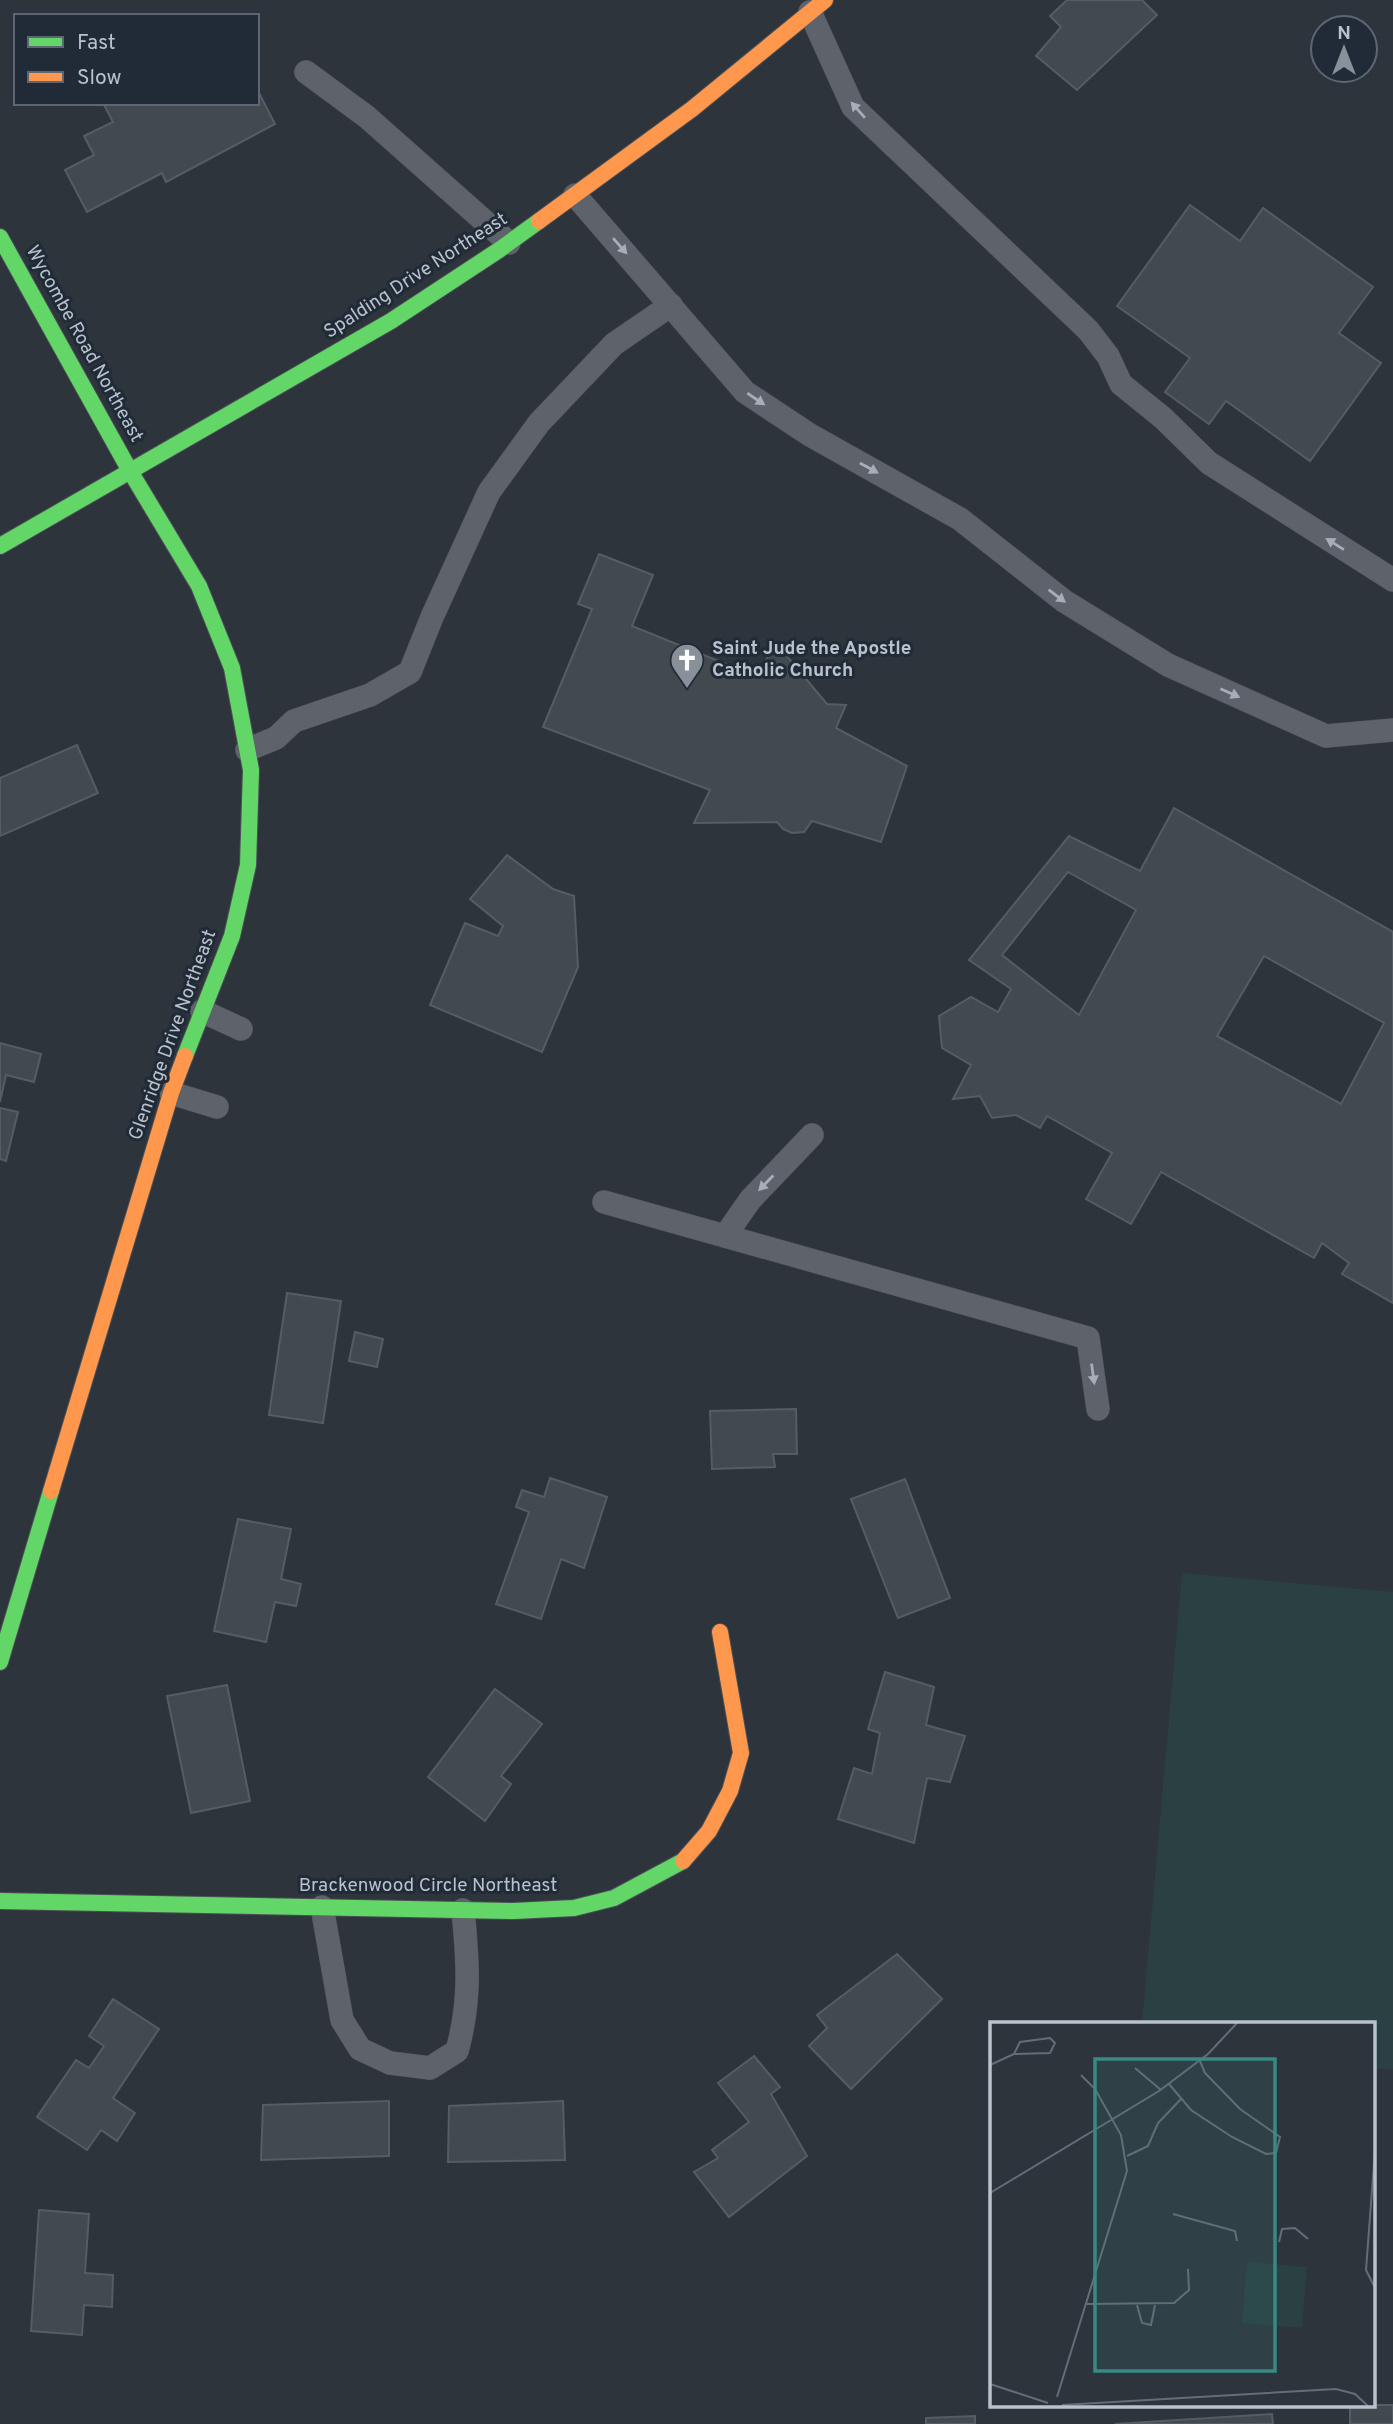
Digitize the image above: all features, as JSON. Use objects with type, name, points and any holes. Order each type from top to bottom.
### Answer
[{"type":"street","name":"Spalding Drive Northeast","points":[[0,546],[391,321],[509,243],[692,109],[818,6]]},
{"type":"street","name":"Wycombe Road Northeast","points":[[0,237],[130,471]]},
{"type":"street","name":"Glenridge Drive Northeast","points":[[0,1662],[171,1093],[232,936],[248,865],[251,770],[232,668],[199,586],[130,471]]},
{"type":"street","name":"Brackenwood Circle Northeast","points":[[0,1901],[514,1911],[574,1908],[614,1898],[681,1863],[709,1831],[730,1791],[741,1753],[720,1632]]},
{"type":"lane","points":[[818,6],[853,107],[1087,330],[1108,356],[1121,384],[1163,418],[1209,463],[1393,580]]},
{"type":"lane","points":[[306,72],[367,117],[509,243]]},
{"type":"lane","points":[[575,194],[745,391],[810,435],[960,519],[1064,601],[1168,665],[1326,736],[1393,730]]},
{"type":"lane","points":[[247,750],[276,738],[294,721],[370,695],[410,672],[489,492],[539,423],[614,344],[671,305]]},
{"type":"lane","points":[[202,1011],[241,1029]]},
{"type":"lane","points":[[171,1093],[217,1107]]},
{"type":"lane","points":[[725,1236],[750,1200],[812,1135]]},
{"type":"lane","points":[[604,1202],[1087,1338],[1098,1409]]},
{"type":"lane","points":[[322,1907],[342,2020],[360,2049],[390,2063],[429,2068],[457,2051],[466,2019],[468,1962],[463,1910]]},
{"type":"green space","points":[[1182,1573],[1393,1592],[1393,2070],[1376,2068],[1376,2022],[1142,2022]]},
{"type":"building","points":[[1067,0],[1142,0],[1157,15],[1077,90],[1036,56],[1061,27],[1050,16]]},
{"type":"building","points":[[259,93],[275,124],[166,182],[162,173],[87,212],[65,170],[94,155],[84,136],[113,122],[104,105],[259,105]]},
{"type":"building","points":[[1190,205],[1240,241],[1263,208],[1373,287],[1339,333],[1381,363],[1310,461],[1226,401],[1209,424],[1165,392],[1190,358],[1117,306]]},
{"type":"building","name":"Saint Jude the Apostle Catholic Church","points":[[599,554],[653,575],[632,626],[758,677],[775,642],[827,704],[846,705],[836,728],[907,766],[881,842],[812,821],[804,832],[792,833],[777,822],[694,823],[710,790],[543,727],[592,609],[578,604]]},
{"type":"building","points":[[77,745],[98,793],[0,836],[0,778]]},
{"type":"building","points":[[1174,808],[1393,932],[1393,1303],[1342,1274],[1349,1263],[1322,1243],[1314,1258],[1161,1172],[1131,1224],[1086,1199],[1112,1153],[1047,1116],[1040,1128],[1016,1115],[992,1118],[980,1096],[953,1099],[971,1065],[942,1048],[939,1016],[971,997],[998,1012],[1011,989],[969,960],[1069,836],[1140,871]],"holes":[[[1068,872],[1136,910],[1079,1015],[1002,955]],[[1264,956],[1384,1023],[1341,1104],[1217,1036]]]},
{"type":"building","points":[[507,855],[553,889],[574,896],[578,967],[542,1052],[430,1005],[465,923],[498,936],[503,926],[470,899]]},
{"type":"building","points":[[0,1043],[41,1054],[34,1082],[6,1075],[0,1102]]},
{"type":"building","points":[[0,1108],[18,1112],[6,1161],[0,1159]]},
{"type":"building","points":[[287,1293],[341,1301],[323,1423],[269,1415]]},
{"type":"building","points":[[355,1332],[383,1339],[377,1367],[349,1361]]},
{"type":"building","points":[[796,1409],[797,1454],[773,1454],[775,1467],[712,1469],[710,1411]]},
{"type":"building","points":[[550,1478],[607,1497],[584,1568],[561,1559],[541,1619],[496,1604],[529,1512],[516,1507],[522,1490],[544,1497]]},
{"type":"building","points":[[905,1479],[950,1598],[898,1618],[851,1499]]},
{"type":"building","points":[[238,1519],[291,1529],[281,1579],[301,1584],[296,1606],[275,1602],[266,1642],[214,1631]]},
{"type":"building","points":[[885,1672],[934,1687],[926,1725],[965,1736],[950,1782],[927,1778],[914,1843],[838,1819],[854,1768],[872,1774],[880,1733],[868,1729]]},
{"type":"building","points":[[227,1685],[250,1801],[191,1813],[167,1696]]},
{"type":"building","points":[[495,1689],[542,1724],[501,1776],[511,1784],[485,1821],[428,1777]]},
{"type":"building","points":[[897,1954],[942,1999],[851,2089],[809,2046],[827,2028],[817,2015]]},
{"type":"building","points":[[113,1999],[159,2029],[113,2098],[135,2113],[117,2141],[101,2130],[87,2150],[37,2117],[76,2060],[89,2068],[104,2046],[89,2036]]},
{"type":"building","points":[[754,2056],[780,2087],[771,2094],[807,2156],[729,2217],[694,2172],[718,2158],[712,2150],[749,2122],[718,2083]]},
{"type":"building","points":[[389,2101],[389,2156],[261,2160],[263,2105]]},
{"type":"building","points":[[563,2101],[565,2160],[448,2162],[449,2106]]},
{"type":"building","points":[[39,2210],[89,2214],[85,2273],[113,2275],[112,2307],[84,2305],[82,2335],[31,2331]]},
{"type":"building","points":[[1393,2405],[1393,2424],[1350,2424],[1350,2406]]},
{"type":"building","points":[[1272,2414],[1273,2424],[1115,2424]]},
{"type":"building","points":[[975,2416],[975,2424],[926,2424],[926,2418]]},
{"type":"traffic: fast","points":[[0,546],[391,321],[539,221]]},
{"type":"traffic: fast","points":[[0,237],[130,471],[199,586],[232,668],[251,770],[248,865],[232,936],[185,1056]]},
{"type":"traffic: fast","points":[[0,1662],[51,1491]]},
{"type":"traffic: fast","points":[[0,1901],[514,1911],[574,1908],[614,1898],[683,1861]]},
{"type":"traffic: slow","points":[[539,221],[692,109],[825,0]]},
{"type":"traffic: slow","points":[[51,1491],[171,1093],[185,1056]]},
{"type":"traffic: slow","points":[[683,1861],[709,1831],[730,1791],[741,1753],[720,1632]]},
{"type":"place","name":"Saint Jude the Apostle Catholic Church","points":[[687,690]]}]
